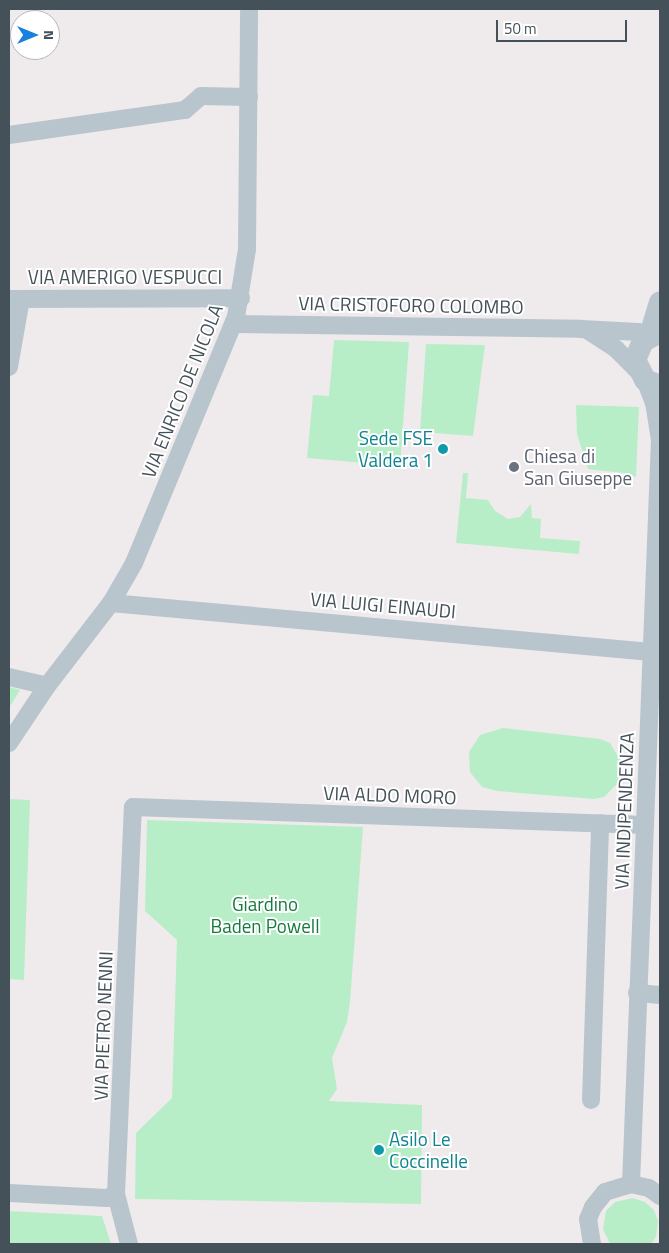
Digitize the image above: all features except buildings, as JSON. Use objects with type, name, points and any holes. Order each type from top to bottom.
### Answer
[{"type":"street","name":"VIA ENRICO DE NICOLA","points":[[9,743],[47,686],[111,603],[148,532],[234,324],[241,298],[247,249],[249,9]]},
{"type":"street","points":[[9,134],[185,110],[201,96],[249,97]]},
{"type":"street","name":"VIA AMERIGO VESPUCCI","points":[[15,299],[241,298]]},
{"type":"street","points":[[9,367],[15,299]]},
{"type":"street","points":[[648,379],[637,350],[653,335],[660,302]]},
{"type":"street","name":"VIA CRISTOFORO COLOMBO","points":[[234,324],[587,330],[638,332],[653,335]]},
{"type":"street","points":[[587,330],[616,349],[648,379]]},
{"type":"street","name":"VIA INDIPENDENZA","points":[[631,1184],[660,437],[648,379]]},
{"type":"street","name":"VIA LUIGI EINAUDI","points":[[111,603],[651,652]]},
{"type":"street","points":[[9,676],[47,686]]},
{"type":"street","name":"VIA ALDO MORO","points":[[133,807],[645,825]]},
{"type":"street","name":"VIA PIETRO NENNI","points":[[129,1244],[116,1194],[133,807]]},
{"type":"street","name":"VIA INDIPENDENZA","points":[[591,1100],[600,823]]},
{"type":"street","points":[[638,994],[660,995]]},
{"type":"street","points":[[592,1244],[588,1219],[596,1201],[612,1188],[631,1184],[649,1188],[660,1196]]},
{"type":"street","points":[[9,1193],[107,1198],[116,1194]]},
{"type":"green space","points":[[334,340],[409,342],[400,466],[307,458],[313,395],[329,396]]},
{"type":"green space","points":[[426,344],[485,345],[473,436],[420,432]]},
{"type":"green space","points":[[576,405],[639,407],[636,477],[624,473],[588,469],[577,434]]},
{"type":"green space","points":[[463,473],[468,473],[466,498],[488,500],[495,511],[508,519],[520,517],[531,504],[532,518],[541,519],[540,538],[580,541],[579,554],[456,543]]},
{"type":"green space","points":[[9,687],[20,690],[9,708]]},
{"type":"green space","points":[[503,728],[600,739],[610,743],[621,761],[619,782],[604,797],[594,799],[497,791],[482,787],[470,772],[469,752],[480,735]]},
{"type":"green space","points":[[9,799],[30,800],[24,980],[9,979]]},
{"type":"green space","name":"Giardino Baden Powell","points":[[147,820],[363,827],[350,1002],[347,1022],[332,1058],[337,1089],[329,1101],[422,1105],[421,1204],[135,1199],[136,1133],[172,1098],[177,940],[145,911]]},
{"type":"green space","points":[[633,1198],[645,1202],[654,1210],[658,1221],[656,1237],[651,1244],[610,1244],[603,1229],[606,1211],[615,1202]]},
{"type":"green space","points":[[9,1211],[102,1216],[111,1244],[9,1244]]},
{"type":"place","name":"Sede FSE Valdera 1","points":[[443,449]]},
{"type":"place","name":"Chiesa di San Giuseppe","points":[[514,467]]},
{"type":"place","name":"Asilo Le Coccinelle","points":[[379,1150]]}]
